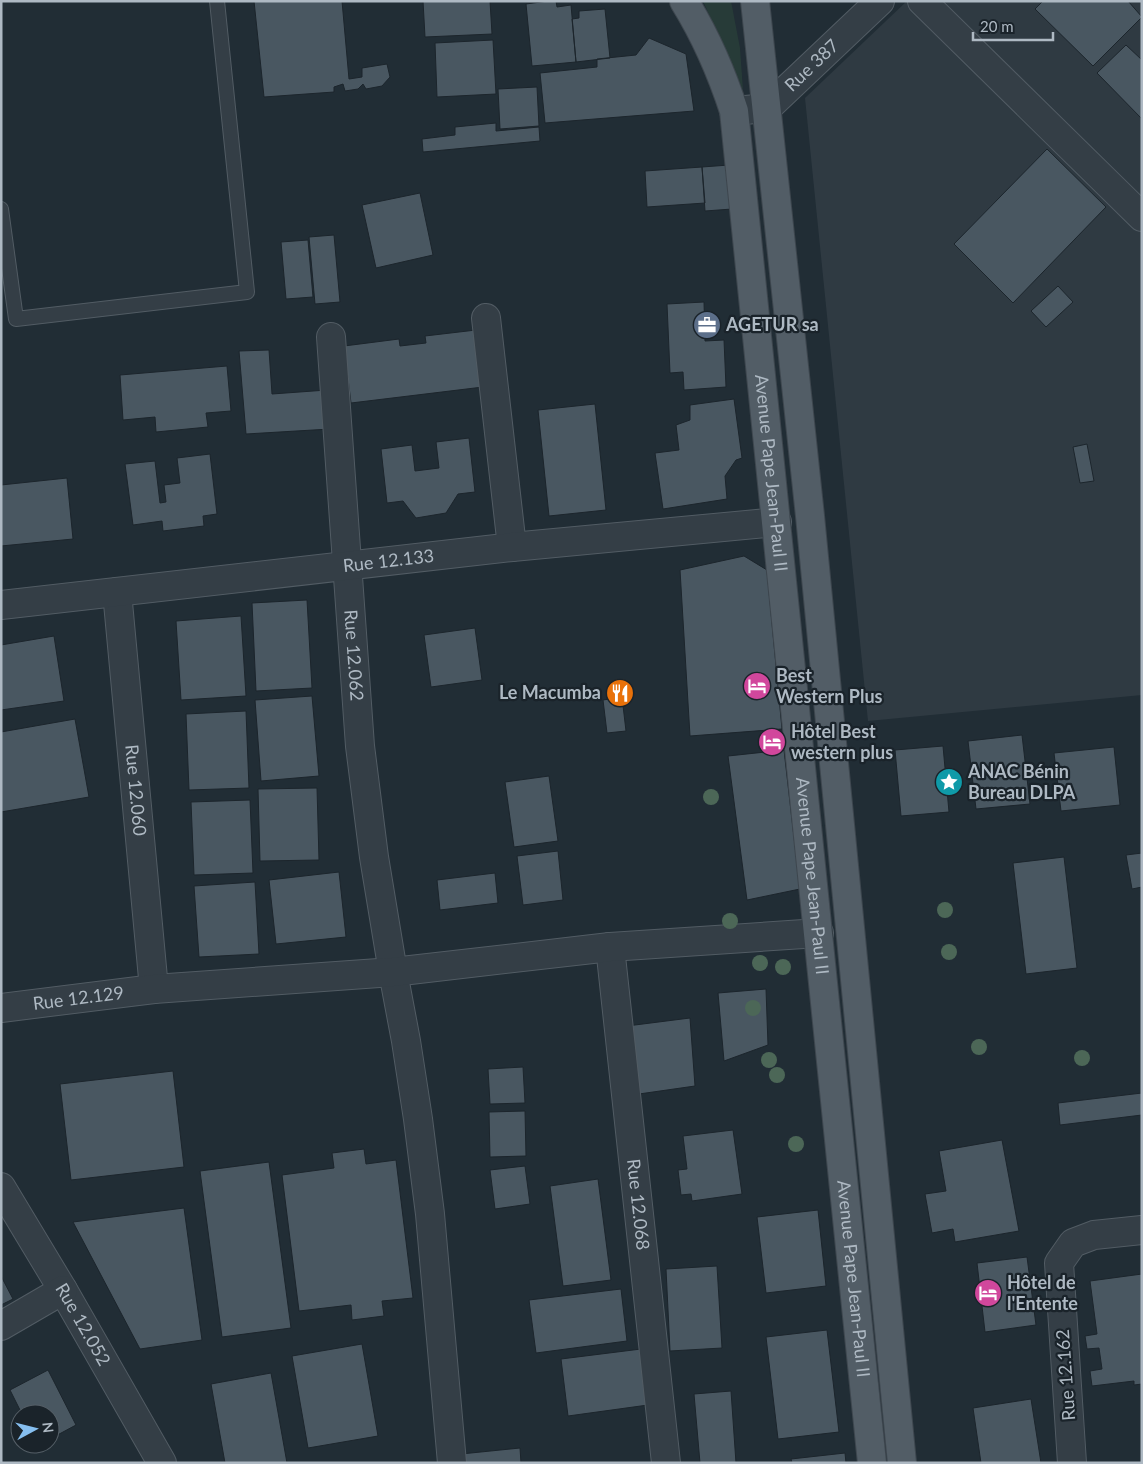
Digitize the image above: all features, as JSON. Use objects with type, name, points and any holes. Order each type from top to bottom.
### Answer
[{"type":"main road","name":"Avenue Pape Jean-Paul II","points":[[684,1],[700,27],[719,67],[734,111],[872,1463]]},
{"type":"main road","name":"Avenue Pape Jean-Paul II","points":[[755,1],[768,108],[810,516],[902,1463]]},
{"type":"street","name":"Rue 387","points":[[768,108],[880,1]]},
{"type":"street","points":[[922,1],[1142,217]]},
{"type":"street","points":[[734,111],[768,108]]},
{"type":"street","points":[[486,318],[512,547]]},
{"type":"street","name":"Rue 12.062","points":[[331,336],[360,746],[374,856],[406,1041],[430,1214],[452,1463]]},
{"type":"street","name":"Rue 12.133","points":[[1,605],[512,547],[777,522]]},
{"type":"street","name":"Rue 12.060","points":[[117,592],[154,989]]},
{"type":"street","name":"Rue 12.129","points":[[1,1008],[154,989],[393,972],[610,947],[819,933]]},
{"type":"street","name":"Rue 12.068","points":[[610,947],[666,1463]]},
{"type":"street","name":"Rue 12.052","points":[[1,1187],[63,1290],[162,1463]]},
{"type":"street","name":"Rue 12.162","points":[[1072,1463],[1059,1263],[1073,1243],[1094,1235],[1142,1230]]},
{"type":"street","points":[[1,1326],[63,1290]]},
{"type":"lane","points":[[1,209],[16,319],[247,292],[217,1]]},
{"type":"shaded area","points":[[907,1],[1142,1],[1142,695],[868,721],[805,98]]},
{"type":"green space","points":[[703,1],[731,1],[740,48],[743,90]]},
{"type":"building","points":[[254,1],[342,1],[349,79],[362,77],[362,68],[387,64],[390,77],[382,86],[366,89],[363,84],[358,89],[345,91],[343,84],[334,87],[334,92],[264,97]]},
{"type":"building","points":[[423,1],[490,1],[492,34],[425,37]]},
{"type":"building","points":[[556,1],[557,7],[571,5],[576,62],[532,66],[526,4]]},
{"type":"building","points":[[1043,1],[1128,1],[1142,17],[1093,66],[1035,9]]},
{"type":"building","points":[[605,9],[610,58],[576,62],[572,19],[579,18],[579,11]]},
{"type":"building","points":[[649,38],[686,54],[694,111],[545,123],[540,73],[597,67],[597,59],[636,55]]},
{"type":"building","points":[[493,40],[496,94],[437,97],[435,43]]},
{"type":"building","points":[[1126,45],[1142,60],[1142,119],[1097,73]]},
{"type":"building","points":[[537,87],[539,126],[500,129],[498,89]]},
{"type":"building","points":[[496,123],[496,131],[539,127],[540,141],[423,152],[422,139],[455,135],[455,127]]},
{"type":"building","points":[[1047,149],[1106,207],[1013,303],[954,244]]},
{"type":"building","points":[[729,165],[732,209],[705,211],[702,167]]},
{"type":"building","points":[[702,167],[705,203],[647,207],[645,171]]},
{"type":"building","points":[[420,193],[433,255],[376,268],[362,205]]},
{"type":"building","points":[[334,235],[340,302],[315,304],[309,237]]},
{"type":"building","points":[[308,240],[313,297],[286,299],[281,242]]},
{"type":"building","points":[[1058,286],[1073,302],[1046,327],[1031,311]]},
{"type":"building","points":[[704,302],[705,341],[724,340],[726,387],[684,390],[683,372],[670,373],[667,304]]},
{"type":"building","points":[[476,330],[483,387],[351,403],[344,346],[399,339],[400,346],[426,343],[425,336]]},
{"type":"building","points":[[269,350],[272,394],[327,390],[330,429],[246,434],[239,351]]},
{"type":"building","points":[[227,366],[231,411],[206,413],[208,427],[156,432],[155,417],[123,420],[120,375]]},
{"type":"building","points":[[734,399],[742,458],[736,460],[725,476],[727,499],[663,509],[655,453],[679,450],[676,425],[690,420],[690,405]]},
{"type":"building","points":[[595,404],[606,510],[549,516],[538,410]]},
{"type":"building","points":[[469,438],[475,492],[458,494],[446,513],[416,518],[403,501],[387,503],[381,449],[412,445],[415,471],[439,468],[436,442]]},
{"type":"building","points":[[1087,444],[1094,481],[1080,483],[1073,447]]},
{"type":"building","points":[[210,454],[217,514],[203,516],[204,526],[163,531],[162,521],[133,525],[125,464],[155,461],[160,503],[166,502],[164,485],[180,483],[177,458]]},
{"type":"building","points":[[67,478],[73,539],[1,546],[1,485]]},
{"type":"building","points":[[744,556],[767,570],[782,729],[690,736],[680,570]]},
{"type":"building","points":[[307,600],[312,688],[256,691],[252,603]]},
{"type":"building","points":[[241,616],[246,696],[181,700],[176,621]]},
{"type":"building","points":[[475,628],[482,680],[431,687],[424,635]]},
{"type":"building","points":[[54,636],[64,701],[1,710],[1,645]]},
{"type":"building","points":[[312,696],[319,776],[261,781],[255,700]]},
{"type":"building","points":[[622,697],[626,731],[607,733],[603,700]]},
{"type":"building","points":[[246,711],[249,788],[189,790],[186,714]]},
{"type":"building","points":[[75,719],[89,797],[1,812],[1,732]]},
{"type":"building","points":[[1022,735],[1030,804],[976,809],[968,741]]},
{"type":"building","points":[[943,746],[949,812],[901,816],[895,750]]},
{"type":"building","points":[[1114,747],[1120,805],[1061,811],[1054,753]]},
{"type":"building","points":[[784,750],[800,889],[747,900],[728,756]]},
{"type":"building","points":[[549,776],[558,841],[514,847],[505,782]]},
{"type":"building","points":[[317,788],[319,860],[260,861],[258,789]]},
{"type":"building","points":[[250,800],[253,873],[194,875],[191,802]]},
{"type":"building","points":[[558,851],[563,900],[523,905],[517,856]]},
{"type":"building","points":[[1142,853],[1142,887],[1132,889],[1126,855]]},
{"type":"building","points":[[1064,857],[1077,968],[1026,974],[1013,863]]},
{"type":"building","points":[[339,872],[346,937],[276,944],[269,880]]},
{"type":"building","points":[[495,873],[498,903],[440,910],[437,880]]},
{"type":"building","points":[[255,882],[259,954],[199,957],[194,886]]},
{"type":"building","points":[[766,989],[768,1045],[724,1061],[718,993]]},
{"type":"building","points":[[690,1018],[695,1086],[639,1094],[627,1026]]},
{"type":"building","points":[[523,1067],[525,1103],[490,1104],[488,1069]]},
{"type":"building","points":[[173,1071],[184,1167],[71,1180],[60,1084]]},
{"type":"building","points":[[1142,1093],[1142,1115],[1060,1125],[1058,1103]]},
{"type":"building","points":[[525,1111],[526,1156],[490,1157],[489,1112]]},
{"type":"building","points":[[733,1130],[742,1194],[692,1201],[691,1194],[681,1195],[678,1170],[687,1169],[683,1136]]},
{"type":"building","points":[[1002,1140],[1019,1231],[955,1242],[953,1229],[932,1233],[925,1194],[946,1191],[939,1151]]},
{"type":"building","points":[[364,1149],[366,1164],[396,1160],[413,1298],[382,1301],[384,1316],[352,1320],[351,1305],[299,1311],[282,1175],[334,1168],[332,1153]]},
{"type":"building","points":[[269,1162],[291,1328],[222,1337],[200,1171]]},
{"type":"building","points":[[525,1166],[530,1204],[495,1209],[490,1170]]},
{"type":"building","points":[[598,1179],[611,1280],[563,1286],[550,1186]]},
{"type":"building","points":[[184,1208],[202,1340],[140,1349],[73,1222]]},
{"type":"building","points":[[818,1210],[826,1286],[766,1293],[757,1217]]},
{"type":"building","points":[[1027,1257],[1036,1325],[985,1332],[977,1263]]},
{"type":"building","points":[[717,1266],[722,1348],[670,1351],[666,1269]]},
{"type":"building","points":[[1142,1274],[1142,1384],[1134,1385],[1134,1381],[1092,1386],[1090,1371],[1102,1369],[1099,1348],[1087,1349],[1085,1336],[1097,1334],[1090,1281]]},
{"type":"building","points":[[1,1276],[13,1299],[1,1305]]},
{"type":"building","points":[[621,1289],[627,1341],[536,1353],[529,1300]]},
{"type":"building","points":[[827,1330],[839,1432],[778,1439],[766,1337]]},
{"type":"building","points":[[362,1344],[378,1436],[308,1448],[292,1356]]},
{"type":"building","points":[[641,1349],[648,1405],[568,1416],[561,1359]]},
{"type":"building","points":[[48,1370],[76,1425],[60,1434],[60,1404],[17,1404],[10,1390]]},
{"type":"building","points":[[271,1373],[287,1463],[225,1463],[211,1384]]},
{"type":"building","points":[[731,1391],[736,1463],[700,1463],[694,1394]]},
{"type":"building","points":[[1031,1399],[1041,1463],[981,1463],[973,1408]]},
{"type":"building","points":[[520,1448],[521,1463],[462,1463],[461,1454]]},
{"type":"building","points":[[845,1453],[846,1463],[792,1463],[791,1459]]},
{"type":"place","name":"AGETUR sa","points":[[707,325]]},
{"type":"place","name":"Best Western Plus","points":[[757,686]]},
{"type":"place","name":"Le Macumba","points":[[620,693]]},
{"type":"place","name":"Hôtel Best western plus","points":[[772,742]]},
{"type":"place","name":"ANAC Bénin Bureau DLPA","points":[[949,782]]},
{"type":"place","name":"Hôtel de l'Entente","points":[[988,1293]]}]
